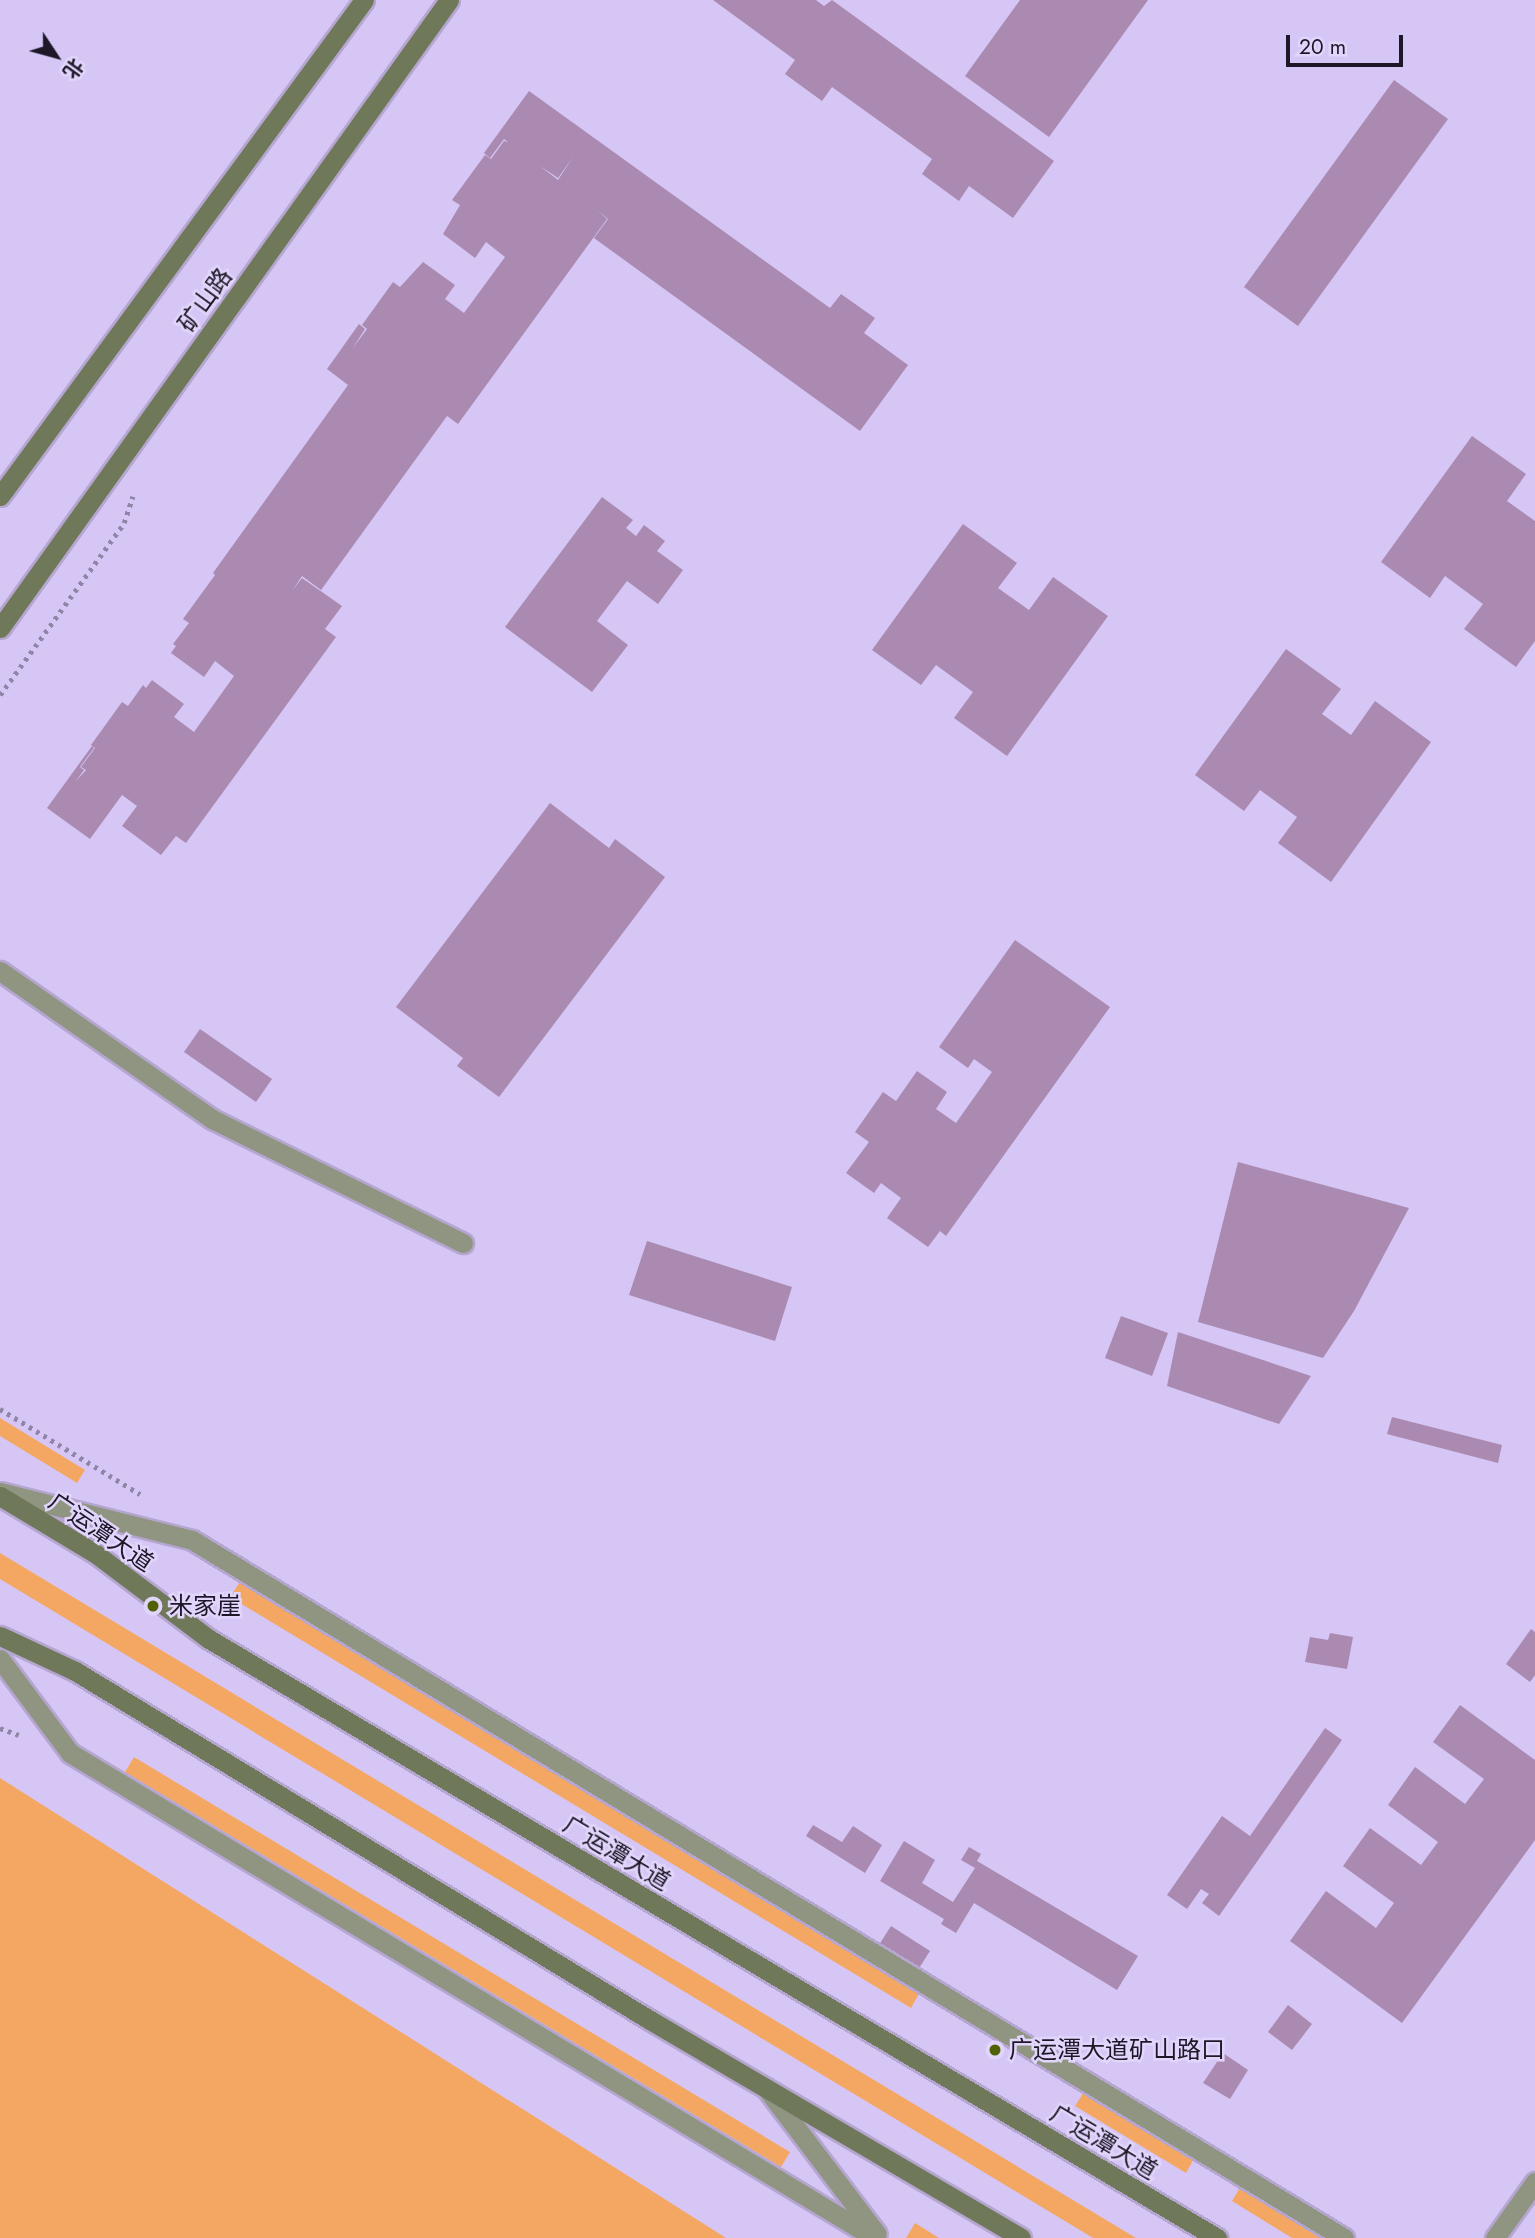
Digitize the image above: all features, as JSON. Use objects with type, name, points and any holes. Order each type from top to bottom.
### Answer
[{"type":"main road","name":"矿山路","points":[[0,496],[364,0]]},
{"type":"main road","name":"矿山路","points":[[0,628],[449,0]]},
{"type":"main road","name":"广运潭大道","points":[[0,1494],[96,1554],[209,1639],[1217,2238]]},
{"type":"main road","points":[[0,1636],[75,1671],[1021,2238]]},
{"type":"street","points":[[0,971],[212,1118],[463,1242]]},
{"type":"street","points":[[0,1494],[192,1540],[1344,2238]]},
{"type":"street","points":[[0,1659],[70,1753],[875,2238]]},
{"type":"street","points":[[765,2087],[880,2238]]},
{"type":"street","points":[[1495,2238],[1535,2182]]},
{"type":"path","points":[[0,1409],[151,1500]]},
{"type":"shaded area","points":[[0,1418],[85,1470],[77,1483],[0,1436]]},
{"type":"shaded area","points":[[0,1553],[1136,2238],[1093,2238],[0,1579]]},
{"type":"shaded area","points":[[240,1582],[920,1992],[911,2008],[230,1597]]},
{"type":"shaded area","points":[[134,1757],[790,2152],[781,2167],[125,1772]]},
{"type":"shaded area","points":[[0,1778],[726,2238],[0,2238]]},
{"type":"shaded area","points":[[1085,2090],[1195,2157],[1186,2173],[1075,2106]]},
{"type":"shaded area","points":[[1241,2186],[1327,2238],[1292,2238],[1232,2201]]},
{"type":"shaded area","points":[[915,2223],[939,2238],[906,2238]]},
{"type":"building","points":[[713,0],[816,0],[824,6],[832,0],[1054,161],[1013,218],[969,186],[959,201],[922,174],[932,159],[832,87],[822,101],[785,74],[795,60]]},
{"type":"building","points":[[1020,0],[1148,0],[1049,137],[965,76]]},
{"type":"building","points":[[1394,80],[1448,119],[1298,326],[1244,287]]},
{"type":"building","points":[[529,91],[830,308],[841,294],[875,318],[864,333],[908,365],[860,431],[594,238],[608,219],[597,210],[607,219],[458,424],[447,416],[321,590],[302,576],[292,591],[302,578],[342,606],[325,629],[336,637],[186,843],[176,836],[161,855],[122,826],[137,806],[122,795],[90,839],[47,808],[92,746],[94,748],[80,767],[84,770],[75,782],[86,770],[81,767],[95,748],[91,745],[122,702],[128,706],[143,685],[146,688],[152,680],[184,704],[174,717],[194,732],[234,676],[215,661],[204,677],[171,653],[176,646],[173,644],[189,623],[183,619],[215,575],[213,573],[348,385],[327,369],[359,324],[365,329],[352,349],[367,329],[362,325],[393,282],[400,287],[423,262],[455,285],[445,299],[464,313],[505,257],[486,242],[475,258],[443,234],[460,205],[452,200],[485,155],[491,159],[504,141],[508,142],[504,139],[490,158],[484,153]],"holes":[[[573,157],[558,180],[540,166],[558,178]]]},
{"type":"building","points":[[1472,436],[1526,474],[1507,501],[1535,521],[1535,641],[1516,667],[1464,629],[1483,604],[1445,576],[1430,598],[1381,562]]},
{"type":"building","points":[[602,497],[633,520],[626,528],[636,536],[644,525],[665,541],[657,551],[683,570],[658,604],[627,581],[597,621],[628,645],[592,692],[505,627]]},
{"type":"building","points":[[963,524],[1017,563],[998,588],[1029,610],[1053,577],[1108,616],[1007,756],[954,718],[973,692],[936,665],[921,685],[872,650]]},
{"type":"building","points":[[1286,649],[1341,689],[1322,714],[1351,735],[1375,701],[1431,742],[1331,882],[1278,843],[1297,817],[1260,790],[1244,811],[1195,775]]},
{"type":"building","points":[[550,803],[609,848],[615,839],[665,877],[499,1097],[457,1066],[463,1058],[396,1007]]},
{"type":"building","points":[[1015,940],[1110,1007],[946,1236],[940,1231],[928,1247],[887,1218],[901,1198],[881,1183],[874,1193],[846,1173],[869,1142],[855,1132],[883,1092],[896,1101],[917,1071],[947,1092],[936,1109],[956,1123],[992,1072],[974,1059],[968,1068],[939,1047]]},
{"type":"building","points":[[200,1029],[272,1079],[256,1102],[184,1052]]},
{"type":"building","points":[[1238,1162],[1409,1208],[1354,1311],[1323,1358],[1198,1322]]},
{"type":"building","points":[[647,1241],[792,1287],[775,1341],[629,1295]]},
{"type":"building","points":[[1121,1316],[1168,1333],[1152,1376],[1105,1358]]},
{"type":"building","points":[[1178,1332],[1311,1376],[1279,1424],[1167,1386]]},
{"type":"building","points":[[1392,1417],[1502,1445],[1498,1463],[1387,1434]]},
{"type":"building","points":[[1531,1629],[1535,1632],[1535,1675],[1530,1682],[1506,1664]]},
{"type":"building","points":[[1330,1633],[1353,1637],[1347,1669],[1305,1662],[1310,1637],[1328,1640]]},
{"type":"building","points":[[1460,1705],[1535,1760],[1535,1840],[1402,2023],[1290,1941],[1326,1891],[1376,1928],[1394,1903],[1343,1866],[1370,1828],[1421,1865],[1438,1842],[1388,1805],[1415,1767],[1465,1804],[1484,1779],[1433,1742]]},
{"type":"building","points":[[1325,1728],[1342,1740],[1219,1916],[1202,1903],[1209,1894],[1201,1889],[1187,1909],[1167,1895],[1222,1816],[1250,1836]]},
{"type":"building","points":[[813,1825],[842,1842],[853,1826],[882,1845],[865,1873],[806,1836]]},
{"type":"building","points":[[904,1841],[935,1860],[922,1883],[953,1902],[975,1868],[961,1860],[969,1847],[981,1854],[977,1861],[1138,1956],[1117,1990],[974,1903],[956,1933],[941,1924],[944,1919],[880,1881]]},
{"type":"building","points":[[891,1926],[930,1951],[916,1973],[877,1948]]},
{"type":"building","points":[[1288,2005],[1312,2024],[1292,2050],[1268,2032]]},
{"type":"building","points":[[1223,2053],[1248,2070],[1230,2099],[1203,2083]]},
{"type":"place","name":"米家崖","points":[[153,1606]]},
{"type":"place","name":"广运潭大道矿山路口","points":[[995,2050]]}]
